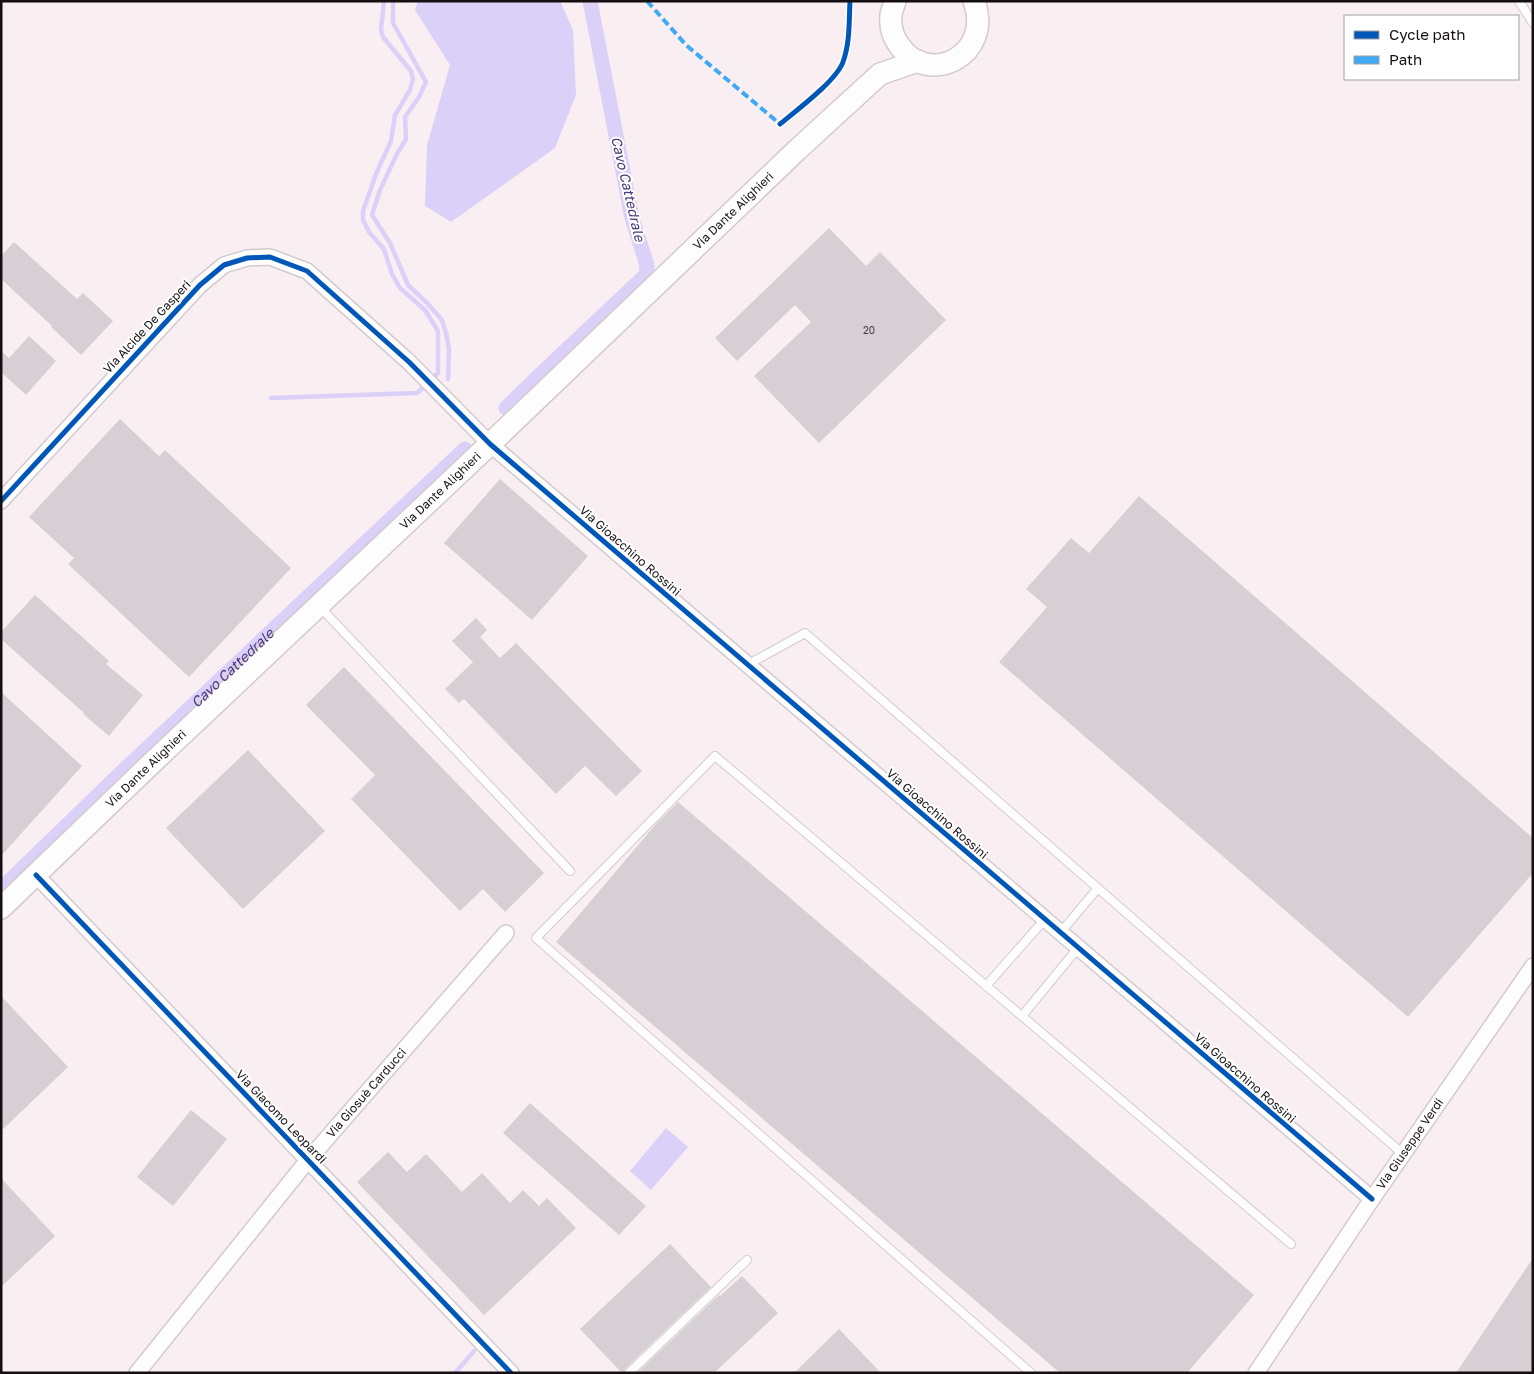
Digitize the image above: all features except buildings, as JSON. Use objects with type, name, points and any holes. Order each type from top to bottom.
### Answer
[{"type":"main road","points":[[895,1],[891,16],[895,40],[907,55],[918,61],[936,65],[961,57],[971,46],[978,29],[978,5]]},
{"type":"main road","name":"Via Dante Alighieri","points":[[880,74],[895,40]]},
{"type":"main road","name":"Via Dante Alighieri","points":[[1,908],[797,150],[880,74],[918,61]]},
{"type":"street","name":"Via Alcide De Gasperi","points":[[1,501],[200,285],[224,265],[248,258],[270,257],[307,271],[409,362],[490,444]]},
{"type":"street","name":"Via Gioacchino Rossini","points":[[490,444],[1372,1199]]},
{"type":"street","name":"Via Giacomo Leopardi","points":[[36,875],[511,1373]]},
{"type":"street","name":"Via Giosuè Carducci","points":[[137,1373],[308,1160],[506,934]]},
{"type":"street","name":"Via Giuseppe Verdi","points":[[1256,1373],[1372,1199],[1533,966]]},
{"type":"lane","points":[[1519,1],[1533,24]]},
{"type":"lane","points":[[318,606],[570,871]]},
{"type":"lane","points":[[747,665],[805,633],[1403,1154]]},
{"type":"lane","points":[[1031,1373],[536,938],[715,756],[1291,1244]]},
{"type":"lane","points":[[1060,933],[1098,888]]},
{"type":"lane","points":[[986,986],[1045,919]]},
{"type":"lane","points":[[1022,1016],[1078,948]]},
{"type":"lane","points":[[629,1373],[747,1260]]},
{"type":"shaded area","points":[[418,1],[560,1],[573,30],[576,95],[555,148],[451,222],[425,206],[427,145],[450,65],[415,10]]},
{"type":"shaded area","points":[[666,1128],[688,1147],[651,1190],[630,1171]]},
{"type":"waterway","points":[[271,398],[417,393],[438,373],[438,331],[425,310],[400,288],[392,274],[384,249],[369,232],[363,220],[363,211],[376,174],[391,141],[395,115],[410,90],[413,79],[411,71],[383,37],[381,30],[384,1]]},
{"type":"waterway","points":[[393,1],[393,23],[426,82],[419,97],[405,117],[406,139],[380,190],[372,215],[390,243],[408,285],[442,320],[449,350],[448,379]]},
{"type":"waterway","name":"Cavo Cattedrale","points":[[506,408],[646,275],[647,265],[632,218],[590,1]]},
{"type":"waterway","name":"Cavo Cattedrale","points":[[1,889],[123,771],[465,449]]},
{"type":"waterway","points":[[455,1373],[474,1351]]},
{"type":"marked path","points":[[647,1],[686,45],[780,124]]},
{"type":"cycle path","points":[[780,124],[815,95],[839,70],[847,47],[850,1]]},
{"type":"cycle path","points":[[1,501],[200,285],[224,265],[247,258],[270,257],[307,271],[409,362],[490,444],[1372,1199]]},
{"type":"cycle path","points":[[36,875],[511,1373]]}]
